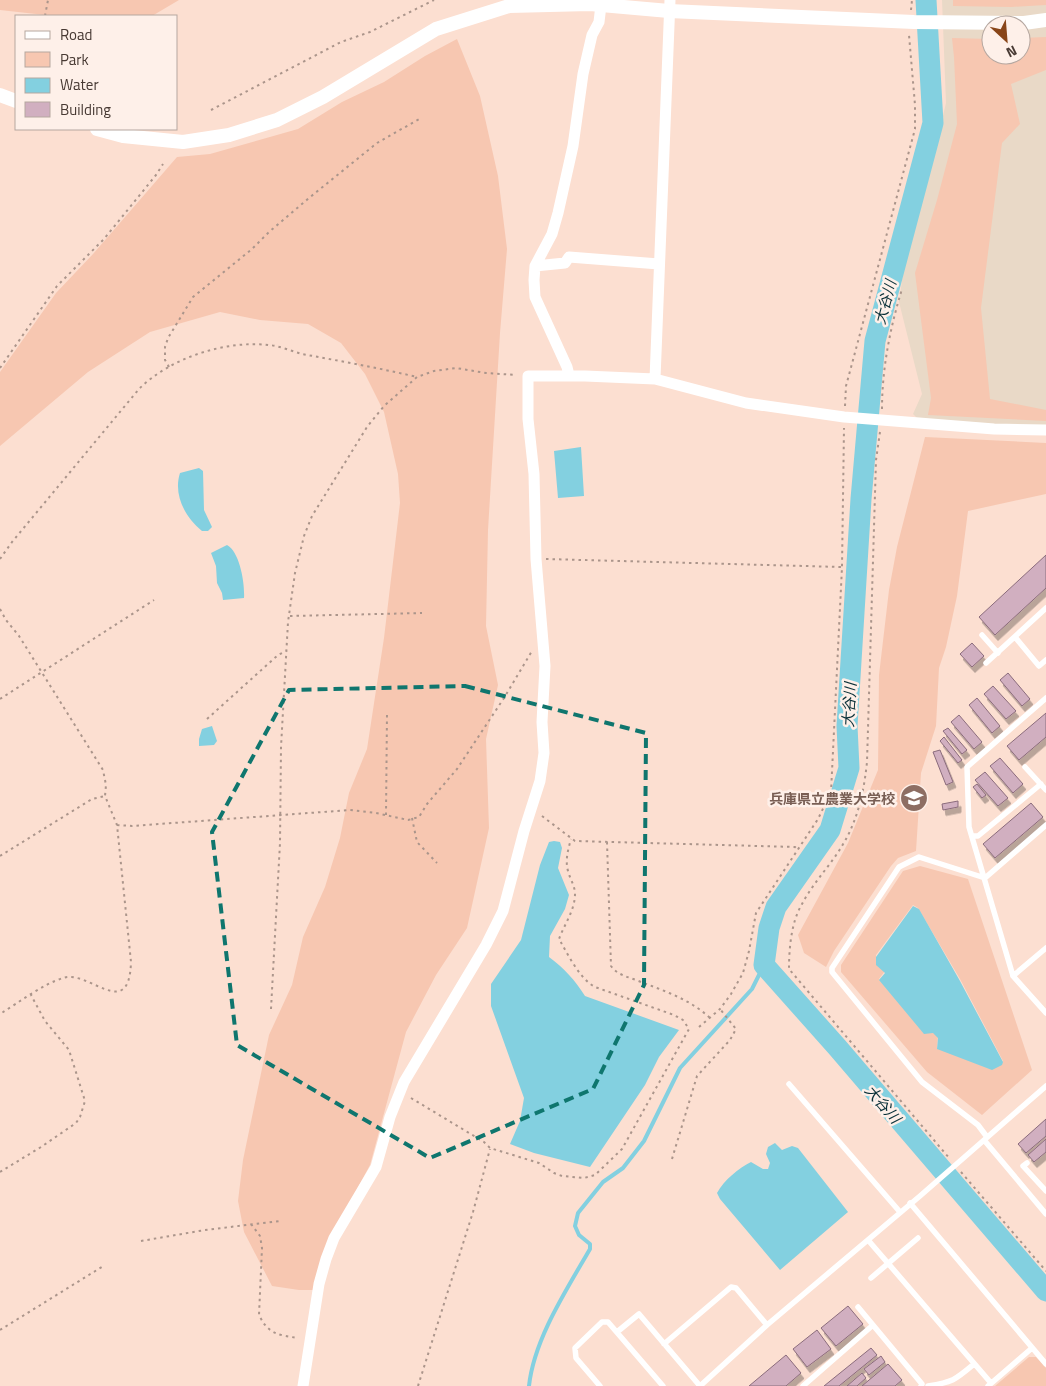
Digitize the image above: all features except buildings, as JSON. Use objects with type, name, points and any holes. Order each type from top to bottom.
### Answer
[{"type":"street","points":[[569,375],[535,297],[534,280],[536,266],[552,234],[558,213],[573,146],[583,74],[592,35],[600,22],[601,5]]},
{"type":"street","points":[[101,130],[122,136],[183,142],[229,135],[277,120],[323,96],[436,29],[509,6],[669,6],[912,22],[1024,23],[1046,20]]},
{"type":"street","points":[[655,379],[669,6]]},
{"type":"street","points":[[0,95],[15,101]]},
{"type":"street","points":[[536,266],[565,263],[569,257],[659,264]]},
{"type":"street","points":[[303,1386],[320,1284],[326,1259],[334,1238],[376,1167],[390,1117],[404,1082],[486,945],[503,911],[524,831],[540,781],[544,752],[542,722],[545,666],[536,559],[534,474],[528,419],[528,376],[569,375],[655,379],[746,403],[846,417],[994,429],[1046,430]]},
{"type":"lane","points":[[986,663],[1046,608]]},
{"type":"lane","points":[[982,634],[998,653]]},
{"type":"lane","points":[[1014,637],[1039,666],[1046,660]]},
{"type":"lane","points":[[1046,698],[967,767],[970,827],[1013,976],[1046,1013]]},
{"type":"lane","points":[[1026,767],[1046,790]]},
{"type":"lane","points":[[972,836],[978,836],[1041,784]]},
{"type":"lane","points":[[985,878],[1046,825]]},
{"type":"lane","points":[[985,878],[919,857],[899,867],[832,968],[832,972],[922,1082],[978,1125],[986,1139],[1046,1214]]},
{"type":"lane","points":[[1013,976],[1046,948]]},
{"type":"lane","points":[[789,1084],[900,1212]]},
{"type":"lane","points":[[617,1332],[639,1314],[700,1386],[767,1325],[920,1196],[1046,1086]]},
{"type":"lane","points":[[1027,1163],[1023,1166],[1046,1191]]},
{"type":"lane","points":[[910,1204],[1046,1364]]},
{"type":"lane","points":[[871,1278],[918,1238]]},
{"type":"lane","points":[[868,1240],[974,1364],[989,1385],[1032,1348]]},
{"type":"lane","points":[[664,1344],[731,1287],[736,1288],[767,1325]]},
{"type":"lane","points":[[858,1307],[922,1386]]},
{"type":"lane","points":[[600,1386],[576,1358],[575,1348],[602,1322],[608,1322],[663,1386]]},
{"type":"lane","points":[[803,1386],[873,1325]]},
{"type":"lane","points":[[928,1386],[956,1380],[974,1364]]},
{"type":"path","points":[[45,15],[48,0]]},
{"type":"path","points":[[211,110],[341,42],[370,32],[434,0]]},
{"type":"path","points":[[699,1027],[721,1010],[732,994],[743,972],[756,913],[818,819],[831,792],[842,567],[846,386],[915,129],[912,0]]},
{"type":"path","points":[[169,367],[166,360],[165,347],[168,338],[193,297],[377,143],[421,118]]},
{"type":"path","points":[[0,368],[57,286],[104,239],[163,164]]},
{"type":"path","points":[[902,289],[896,307],[884,362],[876,460],[867,762],[864,784],[860,803],[843,845],[798,912],[790,949],[789,969],[1046,1271]]},
{"type":"path","points":[[0,559],[139,389],[148,380],[194,354],[246,345],[269,345],[301,354],[417,377]]},
{"type":"path","points":[[271,1009],[281,816],[281,747],[288,616],[295,573],[304,536],[312,516],[367,427],[384,406],[417,377],[434,371],[456,368],[486,373],[528,376]]},
{"type":"path","points":[[536,559],[842,567]]},
{"type":"path","points":[[0,698],[154,600]]},
{"type":"path","points":[[0,609],[103,770],[106,784],[105,796],[117,825],[131,962],[128,983],[117,991],[108,991],[74,976],[64,977],[0,1014]]},
{"type":"path","points":[[288,616],[422,612]]},
{"type":"path","points":[[117,825],[132,826],[350,810],[408,820],[419,816],[457,769],[504,698],[536,642],[542,638]]},
{"type":"path","points":[[207,719],[278,655],[286,651]]},
{"type":"path","points":[[386,815],[387,713]]},
{"type":"path","points":[[0,856],[92,799],[105,796]]},
{"type":"path","points":[[542,809],[542,817],[575,842],[795,847],[798,850]]},
{"type":"path","points":[[412,818],[417,842],[437,863]]},
{"type":"path","points":[[400,1091],[484,1142],[490,1148],[539,1163],[562,1176],[584,1178],[595,1175],[622,1148],[689,1029],[683,1020],[674,1015],[602,990],[586,982],[568,955],[559,939],[573,905],[574,897],[574,887],[566,860],[571,840]]},
{"type":"path","points":[[607,842],[610,966],[614,971],[688,1002],[701,1009],[710,1018]]},
{"type":"path","points":[[0,1172],[76,1123],[86,1101],[69,1050],[45,1021],[32,995]]},
{"type":"path","points":[[672,1159],[697,1076],[730,1040],[736,1029],[721,1010]]},
{"type":"path","points":[[418,1386],[474,1212],[490,1148]]},
{"type":"path","points":[[141,1241],[205,1230],[280,1221]]},
{"type":"path","points":[[251,1224],[260,1236],[262,1248],[259,1315],[264,1325],[273,1333],[311,1340]]},
{"type":"path","points":[[0,1330],[105,1265]]},
{"type":"highlighted area","points":[[465,686],[646,733],[644,985],[593,1089],[430,1158],[237,1045],[212,832],[289,690]]},
{"type":"shaded area","points":[[942,0],[1046,0],[1046,428],[921,422],[913,414],[922,394],[899,302],[906,252],[922,201],[946,103]]},
{"type":"green space","points":[[0,0],[179,0],[154,15],[45,15],[0,10]]},
{"type":"green space","points":[[953,0],[1046,0],[1046,5],[1011,7],[953,6]]},
{"type":"green space","points":[[1046,37],[1046,70],[1011,84],[1020,124],[1002,143],[981,308],[990,399],[1046,410],[1046,421],[928,415],[931,398],[915,273],[957,124],[952,38],[981,39],[981,65],[1031,65],[1031,38]]},
{"type":"green space","points":[[457,39],[480,96],[498,176],[507,249],[488,530],[486,626],[498,685],[486,739],[489,828],[467,928],[436,975],[406,1032],[370,1165],[342,1217],[316,1290],[299,1290],[272,1286],[244,1232],[238,1201],[243,1160],[269,1035],[292,985],[303,937],[325,887],[340,838],[349,793],[367,749],[384,638],[400,503],[398,474],[384,412],[365,374],[341,343],[308,324],[260,320],[220,312],[150,332],[88,372],[0,446],[0,372],[56,293],[93,254],[177,157],[210,154],[298,129],[342,102],[384,82],[425,56]]},
{"type":"green space","points":[[925,437],[1046,443],[1046,494],[968,511],[957,596],[946,647],[939,668],[936,726],[921,773],[916,851],[898,858],[891,866],[834,951],[826,967],[804,953],[798,935],[848,843],[878,770],[879,675],[889,590],[897,547]]},
{"type":"green space","points":[[920,866],[968,879],[1032,1070],[982,1115],[927,1072],[841,972],[841,965],[903,871]],"holes":[[[913,905],[918,908],[960,979],[1003,1061],[991,1069],[937,1048],[938,1036],[933,1031],[924,1033],[879,979],[885,971],[876,963],[876,955]]]},
{"type":"green space","points":[[1029,1357],[1036,1357],[1046,1368],[1046,1386],[995,1386]]},
{"type":"water","points":[[581,447],[584,496],[558,498],[554,451]]},
{"type":"water","points":[[199,468],[203,471],[204,510],[212,527],[208,531],[202,531],[190,519],[179,497],[178,481],[180,473]]},
{"type":"water","points":[[227,545],[232,549],[238,561],[244,585],[244,598],[223,600],[217,583],[216,566],[211,553]]},
{"type":"water","points":[[212,726],[217,741],[214,745],[199,746],[202,729]]},
{"type":"water","points":[[549,842],[560,842],[562,848],[558,868],[569,895],[565,909],[550,936],[549,957],[560,965],[585,996],[679,1030],[659,1057],[645,1085],[590,1167],[534,1153],[510,1144],[520,1121],[524,1098],[491,1006],[491,984],[521,940],[540,865]]},
{"type":"water","points":[[913,906],[919,909],[960,981],[1003,1062],[1002,1065],[992,1070],[937,1049],[938,1038],[933,1033],[924,1034],[879,980],[885,973],[876,965],[876,957]]},
{"type":"water","points":[[775,1143],[782,1150],[792,1146],[798,1148],[848,1212],[780,1270],[717,1193],[732,1175],[751,1162],[763,1169],[768,1169],[770,1163],[766,1154],[768,1147]]},
{"type":"waterway","name":"大谷川","points":[[926,0],[933,123],[875,341],[861,499],[847,726],[849,768],[830,830],[776,907],[769,928],[764,965],[837,1047],[1046,1291]]},
{"type":"waterway","points":[[529,1386],[537,1350],[544,1333],[590,1249],[590,1244],[579,1235],[575,1226],[578,1213],[603,1182],[623,1168],[644,1141],[680,1068],[752,989],[764,965]]},
{"type":"place","name":"兵庫県立農業大学校","points":[[914,798]]}]
